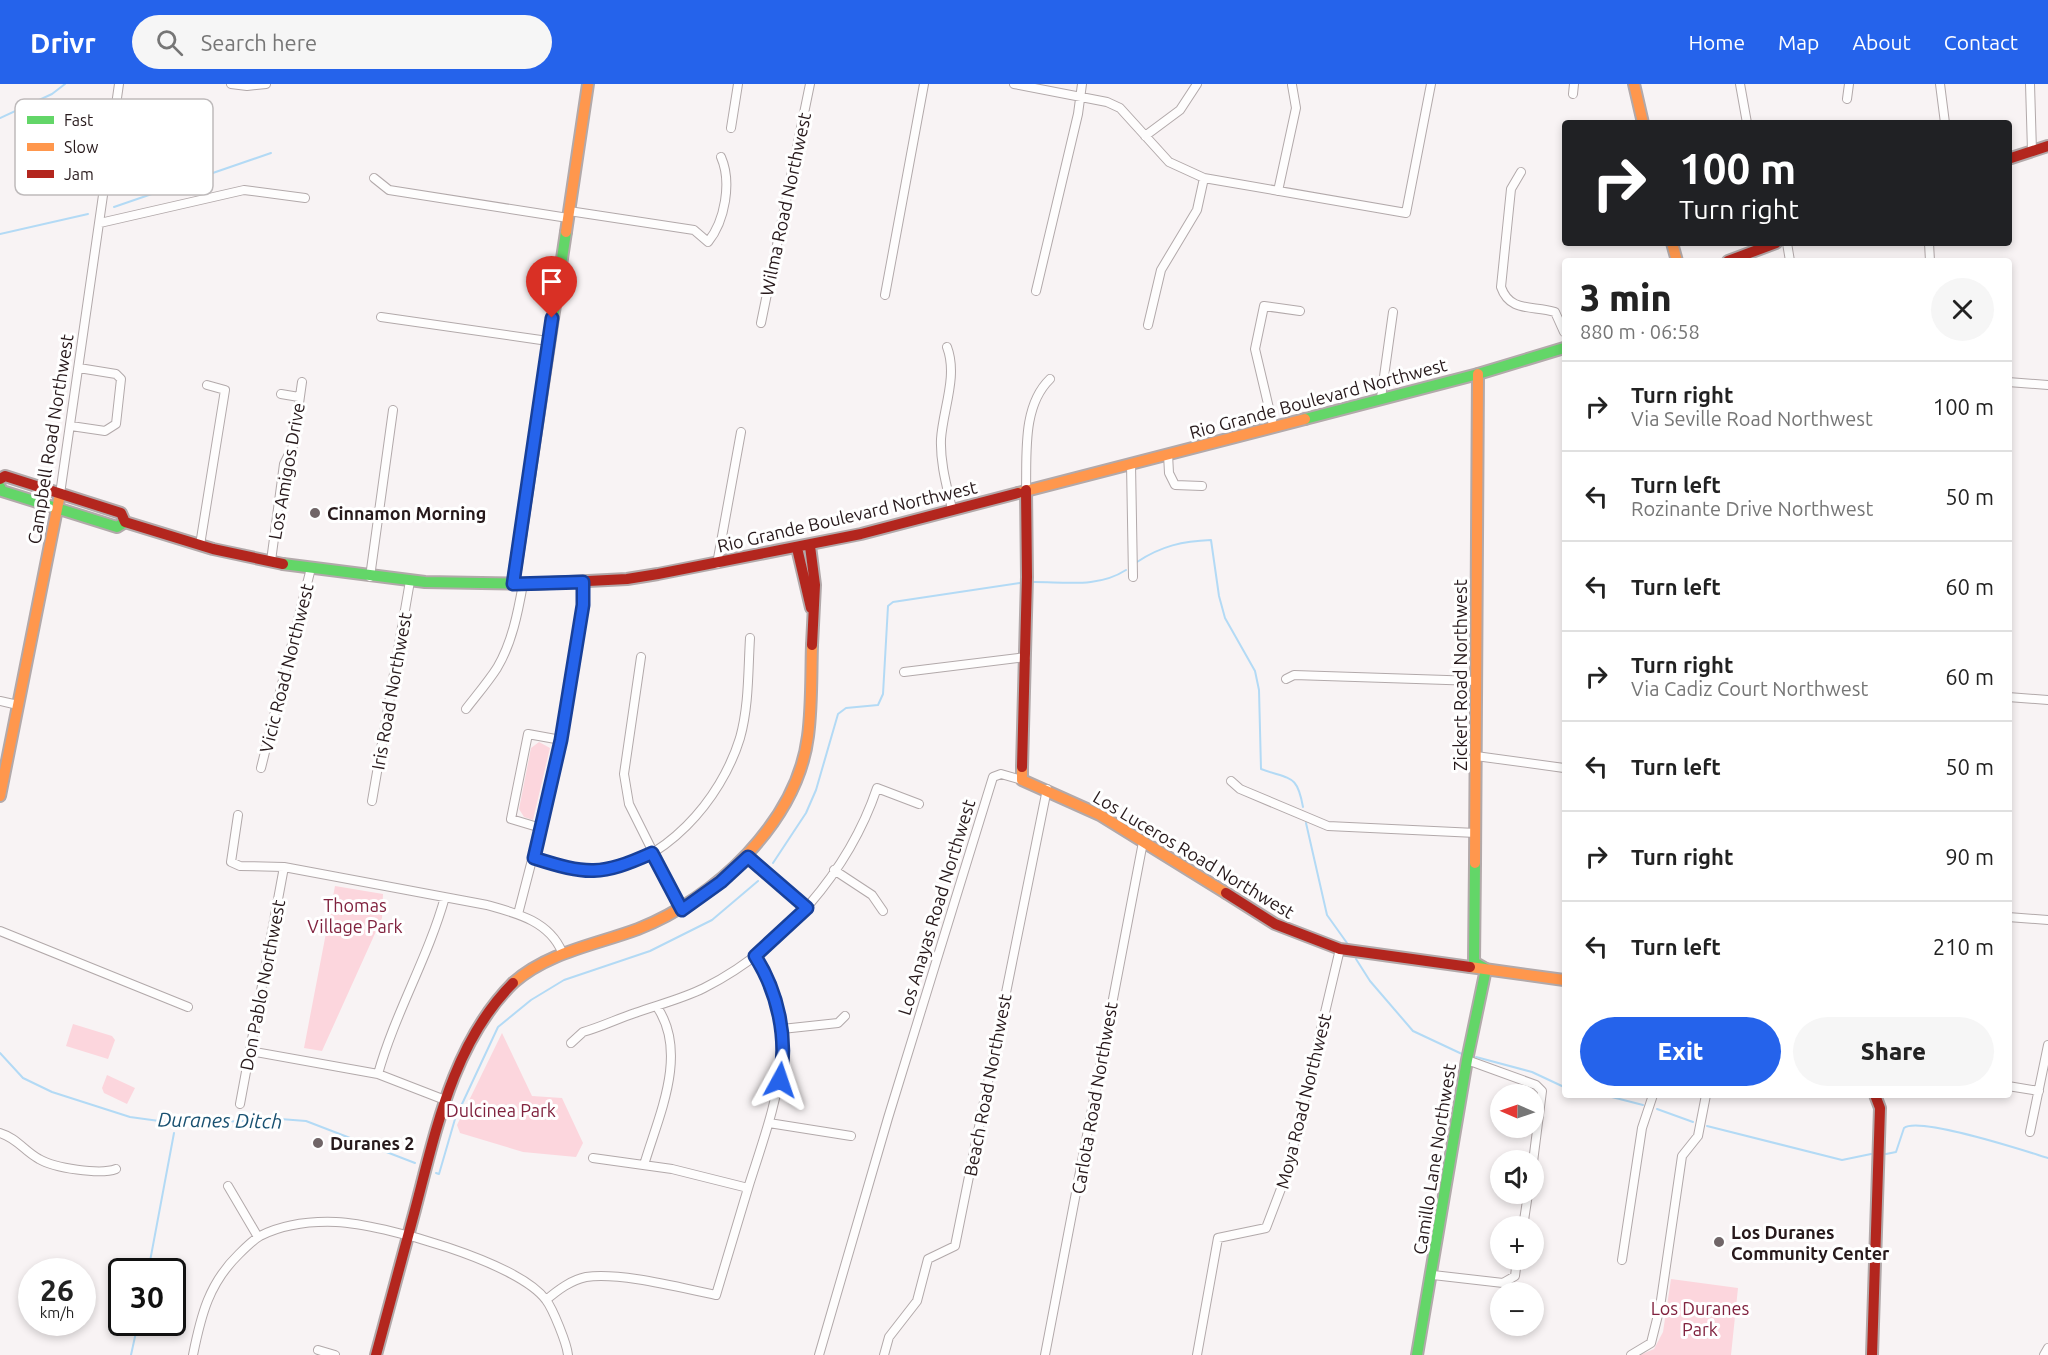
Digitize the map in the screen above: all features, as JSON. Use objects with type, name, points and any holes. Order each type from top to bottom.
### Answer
[{"type":"street","name":"Campbell Road Northwest","points":[[117,99],[119,84]]},
{"type":"street","points":[[231,84],[248,86],[266,84]]},
{"type":"street","points":[[466,709],[497,668],[517,617],[518,584],[548,341],[588,84]]},
{"type":"street","points":[[731,128],[738,84]]},
{"type":"street","name":"Wilma Road Northwest","points":[[761,323],[810,84]]},
{"type":"street","points":[[885,295],[924,84]]},
{"type":"street","points":[[1014,84],[1081,96],[1107,102],[1120,108],[1169,162],[1204,178],[1406,213],[1431,84]]},
{"type":"street","points":[[1036,291],[1082,84]]},
{"type":"street","points":[[1145,136],[1180,110],[1197,84]]},
{"type":"street","points":[[1573,94],[1574,84]]},
{"type":"street","points":[[1634,84],[1642,120]]},
{"type":"street","points":[[1740,84],[1746,120]]},
{"type":"street","points":[[1847,99],[1849,84]]},
{"type":"street","points":[[1940,84],[1945,120]]},
{"type":"street","points":[[2030,84],[2032,151]]},
{"type":"street","points":[[1278,191],[1296,108],[1292,85]]},
{"type":"street","points":[[2012,158],[2048,146]]},
{"type":"street","points":[[374,178],[389,190],[693,230],[708,242],[718,229],[728,173],[721,157]]},
{"type":"street","points":[[1521,172],[1511,189],[1502,287],[1506,300],[1515,305],[1556,312],[1562,327]]},
{"type":"street","points":[[1148,325],[1161,270],[1197,210],[1204,178]]},
{"type":"street","points":[[100,223],[244,190],[305,198]]},
{"type":"street","name":"Campbell Road Northwest","points":[[0,796],[58,508],[104,195]]},
{"type":"street","points":[[1736,258],[1767,246]]},
{"type":"street","points":[[1273,425],[1257,364],[1255,349],[1258,328],[1264,306],[1300,311]]},
{"type":"street","points":[[1381,398],[1393,312]]},
{"type":"street","points":[[381,317],[548,341]]},
{"type":"street","points":[[947,347],[952,361],[941,448],[952,509]]},
{"type":"street","name":"Rio Grande Boulevard Northwest","points":[[0,479],[5,476],[121,513],[125,522],[200,545],[311,568],[410,581],[518,584],[629,579],[810,546],[1478,374],[1562,349]]},
{"type":"street","points":[[70,426],[105,431],[112,429],[116,424],[121,379],[116,374],[79,369]]},
{"type":"street","name":"Zickert Road Northwest","points":[[1478,374],[1474,962],[1486,969]]},
{"type":"street","points":[[1022,780],[1026,657],[1026,490],[1032,410],[1035,397],[1050,379]]},
{"type":"street","name":"Los Amigos Drive","points":[[271,561],[284,464],[293,446],[302,382]]},
{"type":"street","points":[[2012,382],[2048,385]]},
{"type":"street","points":[[200,545],[225,390],[207,385]]},
{"type":"street","points":[[281,394],[299,397]]},
{"type":"street","points":[[370,577],[393,410]]},
{"type":"street","points":[[717,564],[741,432]]},
{"type":"street","points":[[1168,454],[1169,473],[1175,485],[1202,486]]},
{"type":"street","points":[[1131,464],[1133,577]]},
{"type":"street","name":"Rio Grande Boulevard Northwest","points":[[0,488],[2,491],[117,527],[125,522]]},
{"type":"street","points":[[376,1355],[446,1100],[472,1038],[491,1007],[504,992],[530,970],[562,952],[638,930],[682,910],[721,882],[748,857],[775,819],[805,751],[812,695],[812,611],[815,585],[810,546]]},
{"type":"street","points":[[797,548],[812,611]]},
{"type":"street","name":"Vicic Road Northwest","points":[[261,768],[311,568]]},
{"type":"street","name":"Iris Road Northwest","points":[[372,801],[410,581]]},
{"type":"street","points":[[518,914],[534,858],[561,740],[583,605],[583,582]]},
{"type":"street","points":[[534,858],[572,870],[596,872],[624,865],[652,853],[680,831],[723,780],[740,737],[747,695],[750,638]]},
{"type":"street","points":[[641,657],[624,774],[629,804],[682,910]]},
{"type":"street","points":[[904,672],[1026,657]]},
{"type":"street","points":[[1286,679],[1294,675],[1477,681]]},
{"type":"street","points":[[2012,697],[2048,700]]},
{"type":"street","points":[[0,702],[18,705]]},
{"type":"street","points":[[541,828],[511,819],[528,734],[561,740]]},
{"type":"street","points":[[1476,756],[1562,768]]},
{"type":"street","name":"Los Anayas Road Northwest","points":[[819,1355],[888,1118],[993,777],[1001,774],[1022,780]]},
{"type":"street","name":"Los Luceros Road Northwest","points":[[1022,780],[1047,789],[1100,815],[1275,924],[1340,950],[1562,980]]},
{"type":"street","points":[[1231,781],[1240,789],[1328,826],[1476,833]]},
{"type":"street","points":[[571,1043],[583,1032],[701,990],[755,956],[807,908],[850,847],[877,788],[919,804]]},
{"type":"street","name":"Beach Road Northwest","points":[[884,1355],[890,1337],[917,1301],[928,1259],[955,1246],[1047,789]]},
{"type":"street","points":[[238,815],[231,862],[240,866],[284,867],[445,897],[518,914],[547,931],[557,941],[562,952]]},
{"type":"street","name":"Carlota Road Northwest","points":[[1045,1355],[1143,842]]},
{"type":"street","points":[[748,857],[807,908]]},
{"type":"street","name":"Don Pablo Northwest","points":[[240,1104],[284,867]]},
{"type":"street","points":[[834,870],[872,895],[883,911]]},
{"type":"street","points":[[378,1074],[390,1035],[434,936],[445,897]]},
{"type":"street","points":[[2012,917],[2048,920]]},
{"type":"street","points":[[0,931],[188,1007]]},
{"type":"street","name":"Moya Road Northwest","points":[[1197,1355],[1218,1238],[1266,1228],[1278,1200],[1287,1173],[1340,950]]},
{"type":"street","points":[[546,1300],[561,1287],[585,1277],[605,1276],[716,1295],[769,1123],[782,1066],[782,1029],[772,989],[755,956]]},
{"type":"street","name":"Camillo Lane Northwest","points":[[1418,1355],[1467,1060],[1486,969]]},
{"type":"street","points":[[644,1165],[670,1077],[671,1049],[667,1025],[657,1007]]},
{"type":"street","points":[[782,1029],[838,1023],[845,1016]]},
{"type":"street","points":[[2030,1132],[2048,1045]]},
{"type":"street","points":[[250,1051],[378,1074],[446,1100]]},
{"type":"street","points":[[1467,1060],[1536,1085],[1542,1091],[1535,1150]]},
{"type":"street","points":[[2012,1087],[2038,1091]]},
{"type":"street","points":[[1622,1260],[1642,1128],[1652,1098]]},
{"type":"street","points":[[1631,1355],[1651,1343],[1660,1306],[1683,1156],[1698,1136],[1705,1098]]},
{"type":"street","points":[[1872,1355],[1880,1107],[1876,1098]]},
{"type":"street","points":[[769,1123],[851,1136]]},
{"type":"street","points":[[0,1133],[14,1139],[40,1160],[105,1173],[116,1169]]},
{"type":"street","points":[[592,1158],[644,1165],[748,1188]]},
{"type":"street","points":[[228,1186],[258,1237]]},
{"type":"street","points":[[193,1355],[202,1313],[210,1290],[224,1268],[258,1237],[289,1225],[329,1222],[370,1227],[408,1237],[483,1260],[510,1271],[546,1300],[568,1355]]},
{"type":"street","points":[[1433,1275],[1503,1283],[1515,1276],[1516,1270]]},
{"type":"street","points":[[2044,1355],[2048,1348]]},
{"type":"street","points":[[318,1350],[335,1355]]},
{"type":"green space","points":[[539,742],[550,748],[533,820],[524,817],[519,809],[531,748]]},
{"type":"green space","name":"Thomas Village Park","points":[[335,886],[383,894],[382,918],[322,1051],[304,1048]]},
{"type":"green space","points":[[73,1024],[112,1036],[115,1040],[108,1059],[66,1046]]},
{"type":"green space","name":"Dulcinea Park","points":[[502,1033],[532,1096],[562,1098],[583,1143],[576,1157],[523,1152],[460,1133],[457,1125]]},
{"type":"green space","points":[[107,1075],[135,1088],[127,1104],[104,1093],[102,1088]]},
{"type":"green space","name":"Los Duranes Park","points":[[1671,1279],[1738,1288],[1731,1355],[1640,1355],[1654,1349],[1663,1332]]},
{"type":"waterway","points":[[41,99],[65,84]]},
{"type":"waterway","points":[[0,118],[15,111]]},
{"type":"waterway","points":[[213,173],[271,153]]},
{"type":"waterway","points":[[114,207],[149,195]]},
{"type":"waterway","points":[[0,234],[88,214]]},
{"type":"waterway","points":[[1137,562],[1172,545],[1211,540],[1219,596],[1225,618],[1255,671],[1259,690],[1261,769],[1286,777],[1295,783],[1303,807]]},
{"type":"waterway","points":[[1034,582],[1093,582],[1115,576],[1126,570]]},
{"type":"waterway","points":[[773,863],[806,813],[816,790],[838,714],[846,708],[878,705],[883,694],[888,606],[893,602],[1020,583]]},
{"type":"waterway","points":[[1306,823],[1327,915],[1347,943]]},
{"type":"waterway","points":[[436,1173],[439,1174],[455,1119],[498,1027],[531,1000],[564,980],[650,951],[712,920],[758,881]]},
{"type":"waterway","points":[[1356,959],[1370,981],[1413,1031],[1462,1054]]},
{"type":"waterway","name":"Duranes Ditch","points":[[0,1053],[23,1078],[52,1092],[130,1117],[181,1124],[280,1119],[306,1121],[415,1163]]},
{"type":"waterway","points":[[1476,1057],[1532,1072],[1562,1086]]},
{"type":"waterway","points":[[1616,1098],[1643,1105]]},
{"type":"waterway","points":[[1657,1109],[1693,1122]]},
{"type":"waterway","points":[[1707,1126],[1842,1160],[1871,1154]]},
{"type":"waterway","points":[[1886,1154],[1896,1152],[1904,1128],[1914,1126],[1950,1130],[2048,1158]]},
{"type":"waterway","points":[[151,1258],[174,1133]]},
{"type":"waterway","points":[[131,1355],[135,1336]]},
{"type":"traffic: fast","points":[[513,584],[566,232]]},
{"type":"traffic: fast","points":[[1305,419],[1478,374],[1562,349]]},
{"type":"traffic: fast","points":[[0,487],[2,491],[117,527],[125,522]]},
{"type":"traffic: fast","points":[[283,564],[425,582],[530,584]]},
{"type":"traffic: fast","points":[[1417,1355],[1467,1060],[1486,969],[1474,962],[1475,863]]},
{"type":"traffic: slow","points":[[566,232],[588,84]]},
{"type":"traffic: slow","points":[[1634,84],[1642,120]]},
{"type":"traffic: slow","points":[[1673,246],[1676,258]]},
{"type":"traffic: slow","points":[[1475,863],[1478,374]]},
{"type":"traffic: slow","points":[[1018,493],[1305,419]]},
{"type":"traffic: slow","points":[[0,796],[60,494]]},
{"type":"traffic: slow","points":[[513,983],[541,964],[572,950],[638,929],[667,916],[696,898],[748,854],[770,827],[788,798],[801,768],[809,725],[812,645]]},
{"type":"traffic: slow","points":[[1022,767],[1022,780],[1100,815],[1226,893]]},
{"type":"traffic: slow","points":[[1470,967],[1562,980]]},
{"type":"traffic: jam","points":[[2012,158],[2048,146]]},
{"type":"traffic: jam","points":[[1736,258],[1768,246]]},
{"type":"traffic: jam","points":[[0,479],[5,476],[121,513],[125,522],[213,549],[283,564]]},
{"type":"traffic: jam","points":[[1022,767],[1027,577],[1026,490]]},
{"type":"traffic: jam","points":[[530,584],[627,579],[658,574],[861,534],[1018,493]]},
{"type":"traffic: jam","points":[[810,546],[815,585],[812,645]]},
{"type":"traffic: jam","points":[[797,548],[811,608]]},
{"type":"traffic: jam","points":[[1226,893],[1275,924],[1340,949],[1470,967]]},
{"type":"traffic: jam","points":[[376,1355],[449,1089],[475,1033],[492,1007],[513,983]]},
{"type":"traffic: jam","points":[[1872,1355],[1880,1108],[1876,1098]]},
{"type":"place","name":"Cinnamon Morning","points":[[315,513]]},
{"type":"place","name":"Duranes 2","points":[[318,1143]]},
{"type":"place","name":"Los Duranes Community Center","points":[[1719,1242]]},
{"type":"route","points":[[552,318],[513,584],[583,582],[583,605],[555,771],[534,858],[572,870],[596,872],[624,865],[652,853],[682,910],[721,882],[748,857],[807,908],[788,928],[755,956],[772,989],[782,1029],[780,1080]]}]
